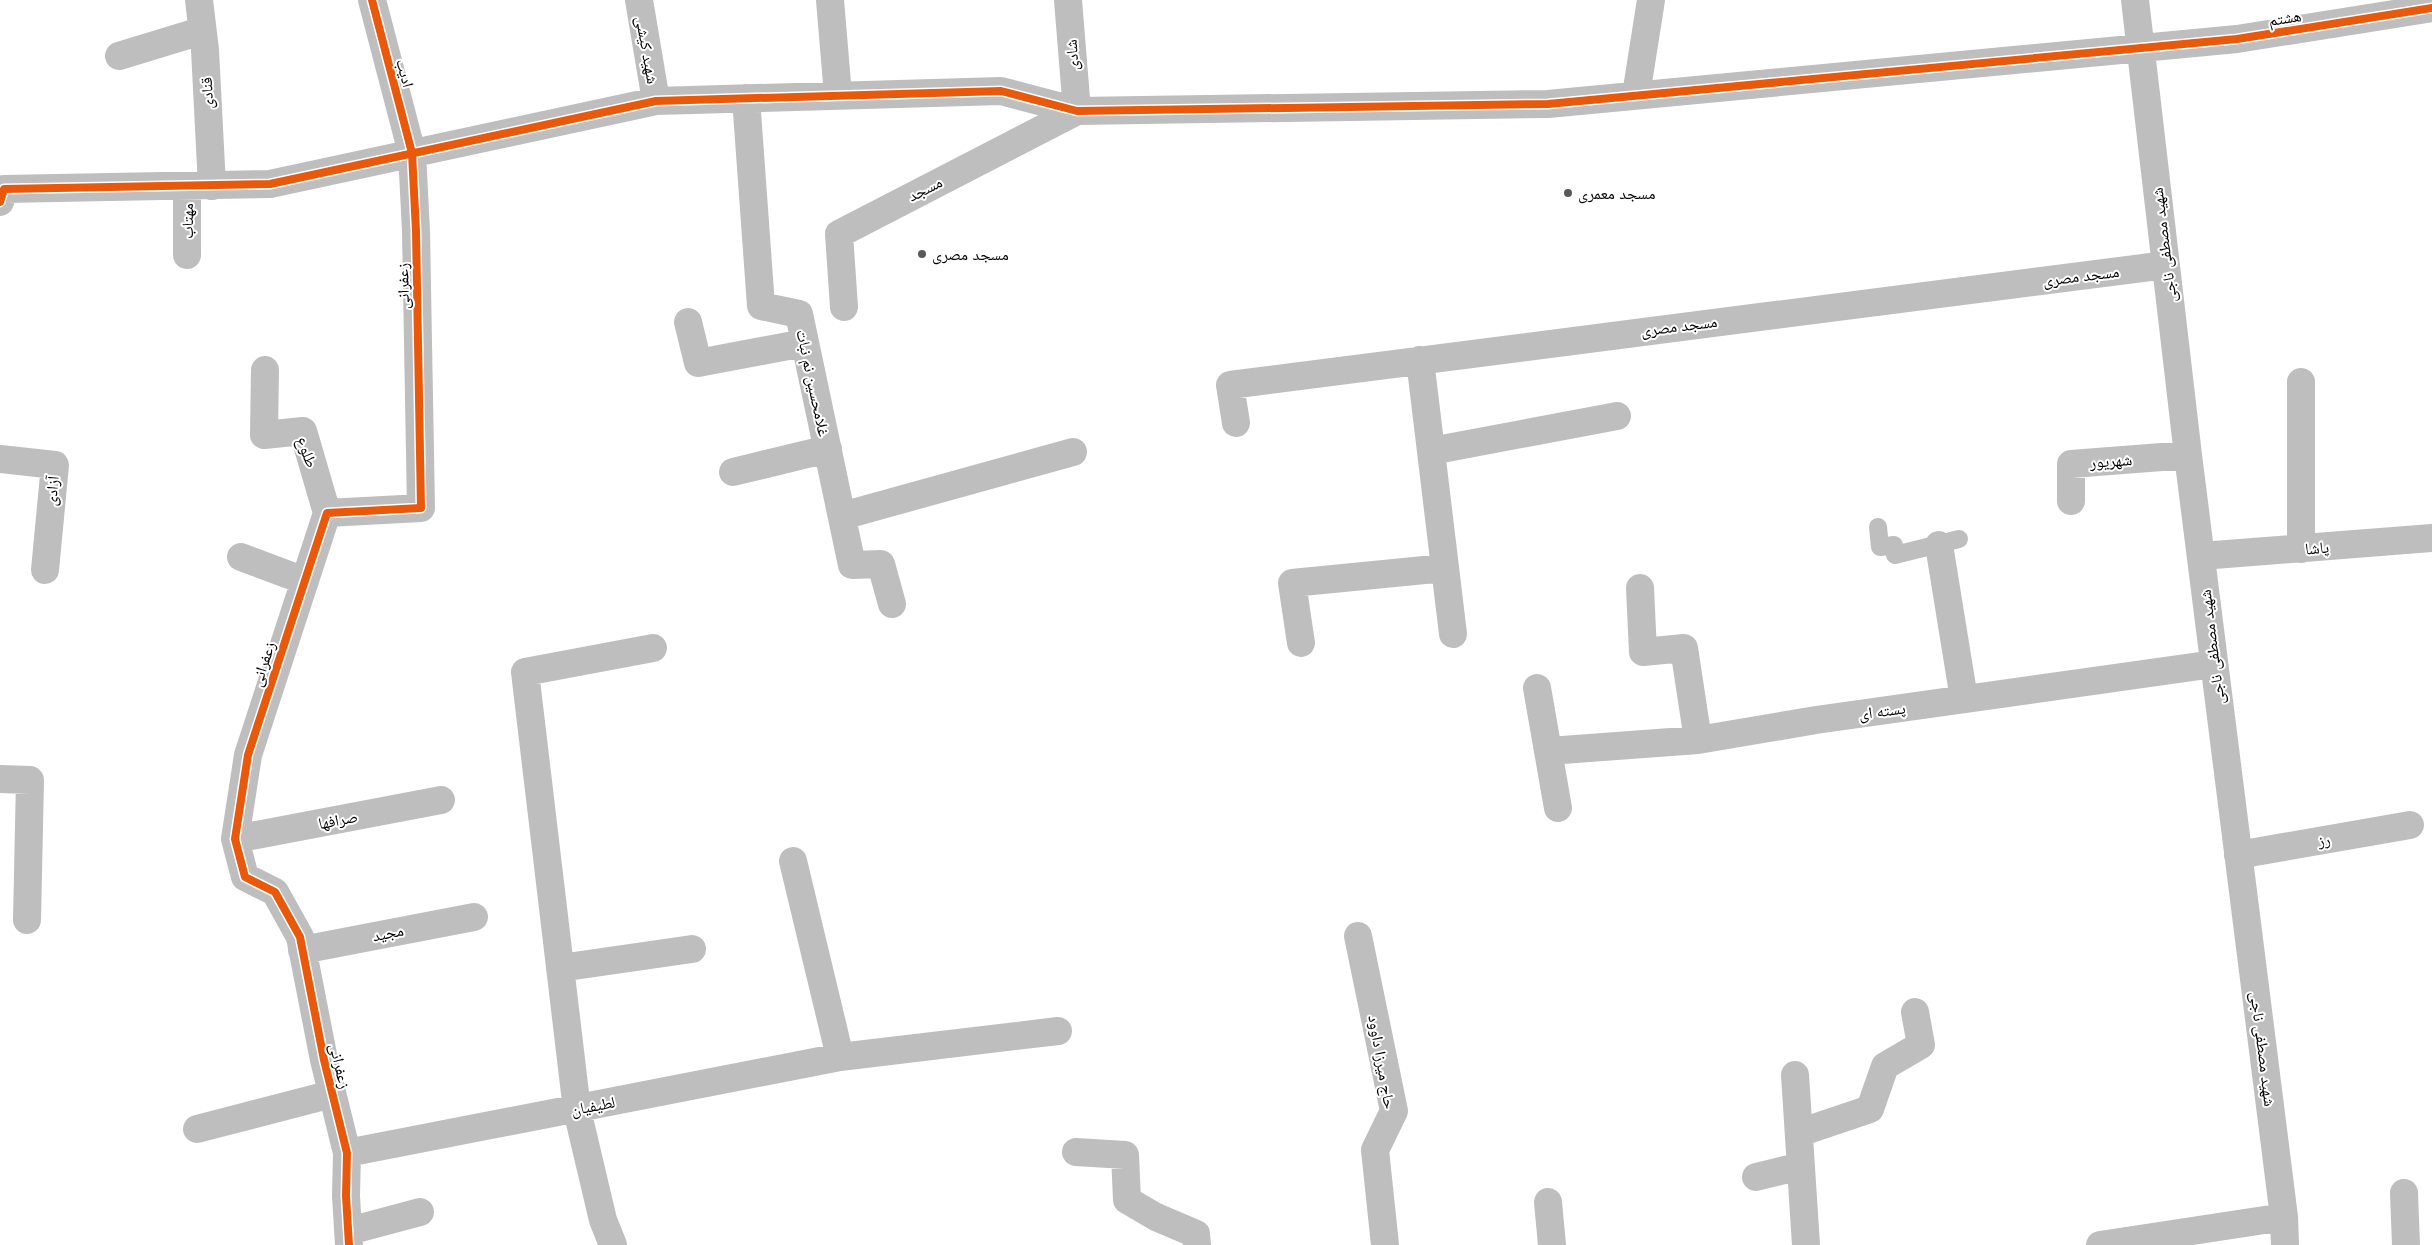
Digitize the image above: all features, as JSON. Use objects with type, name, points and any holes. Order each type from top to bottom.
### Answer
[{"type":"street","name":"قنادی","points":[[199,186],[205,50],[201,31],[200,0]]},
{"type":"street","name":"ادیب","points":[[372,0],[412,153]]},
{"type":"street","name":"شهید کیشی","points":[[639,0],[656,101]]},
{"type":"street","points":[[830,0],[838,95]]},
{"type":"street","name":"شادی","points":[[1068,0],[1077,110]]},
{"type":"street","points":[[1636,95],[1651,0]]},
{"type":"street","name":"شهید مصطفی ناجی","points":[[2135,0],[2188,455],[2284,1217],[2285,1245]]},
{"type":"street","name":"هشتم","points":[[1077,110],[1548,104],[2238,39],[2362,9],[2432,8]]},
{"type":"street","points":[[119,56],[201,31]]},
{"type":"street","points":[[0,202],[4,190],[270,184],[656,101],[1001,91],[1077,110]]},
{"type":"street","name":"غلامحسین نم نبات","points":[[746,98],[761,306],[799,314],[852,565],[881,564],[892,604]]},
{"type":"street","name":"مسجد","points":[[844,307],[839,234],[1077,110]]},
{"type":"street","name":"زعفرانی","points":[[349,1238],[346,1196],[347,1153],[332,1094],[300,938],[275,892],[245,877],[236,839],[248,755],[327,513],[421,508],[416,231],[412,153]]},
{"type":"street","name":"مهتاب","points":[[187,255],[199,186]]},
{"type":"street","name":"مسجد مصری","points":[[1236,422],[1230,385],[2166,265]]},
{"type":"street","points":[[688,322],[698,363],[804,343]]},
{"type":"street","points":[[1420,360],[1453,634]]},
{"type":"street","name":"طلوع","points":[[265,370],[264,435],[303,431],[327,513]]},
{"type":"street","points":[[2301,382],[2301,549]]},
{"type":"street","points":[[1431,451],[1617,416]]},
{"type":"street","points":[[733,472],[828,449]]},
{"type":"street","points":[[842,516],[1072,452]]},
{"type":"street","name":"شهریور","points":[[2071,501],[2071,464],[2188,455]]},
{"type":"street","name":"آزادی","points":[[0,459],[54,465],[44,570]]},
{"type":"street","name":"پاشا","points":[[2201,556],[2432,538]]},
{"type":"street","points":[[1949,542],[1964,699]]},
{"type":"street","points":[[240,557],[305,581]]},
{"type":"street","points":[[1301,643],[1292,583],[1445,568]]},
{"type":"street","points":[[1640,588],[1643,652],[1684,648],[1698,740]]},
{"type":"street","points":[[613,1245],[603,1220],[577,1110],[525,672],[653,648]]},
{"type":"street","name":"پسته ای","points":[[1550,751],[1698,740],[1964,699],[2214,664]]},
{"type":"street","points":[[1537,688],[1550,751],[1558,808]]},
{"type":"street","points":[[0,779],[30,780],[27,920]]},
{"type":"street","name":"صرافها","points":[[236,839],[441,800]]},
{"type":"street","name":"رز","points":[[2238,855],[2410,825]]},
{"type":"street","points":[[793,862],[840,1057]]},
{"type":"street","name":"مجید","points":[[302,950],[474,917]]},
{"type":"street","name":"حاج میرزا داوود","points":[[1358,936],[1394,1110],[1375,1150],[1385,1245]]},
{"type":"street","points":[[560,968],[692,949]]},
{"type":"street","points":[[1799,1133],[1870,1108],[1885,1066],[1921,1045],[1916,1012]]},
{"type":"street","name":"لطیفیان","points":[[347,1153],[577,1110],[840,1057],[1058,1031]]},
{"type":"street","points":[[1795,1075],[1806,1245]]},
{"type":"street","points":[[197,1129],[332,1094]]},
{"type":"street","points":[[1076,1152],[1125,1155],[1127,1200],[1156,1217],[1196,1234],[1197,1245]]},
{"type":"street","points":[[1756,1177],[1801,1166]]},
{"type":"street","points":[[2404,1193],[2406,1245]]},
{"type":"street","points":[[1548,1202],[1552,1245]]},
{"type":"street","points":[[349,1238],[420,1212]]},
{"type":"street","points":[[2100,1245],[2284,1217]]},
{"type":"lane","points":[[1878,527],[1880,547],[1894,545],[1895,555],[1949,542]]},
{"type":"cycle path","points":[[349,1245],[346,1196],[347,1153],[324,1060],[300,937],[275,892],[245,877],[235,839],[248,755],[327,513],[421,508],[416,231],[412,153],[372,0]]},
{"type":"cycle path","points":[[0,202],[4,189],[270,184],[656,101],[1001,91],[1077,111],[1548,104],[2237,39],[2432,8]]},
{"type":"place","name":"مسجد معمری","points":[[1568,193]]},
{"type":"place","name":"مسجد مصری","points":[[922,254]]}]
